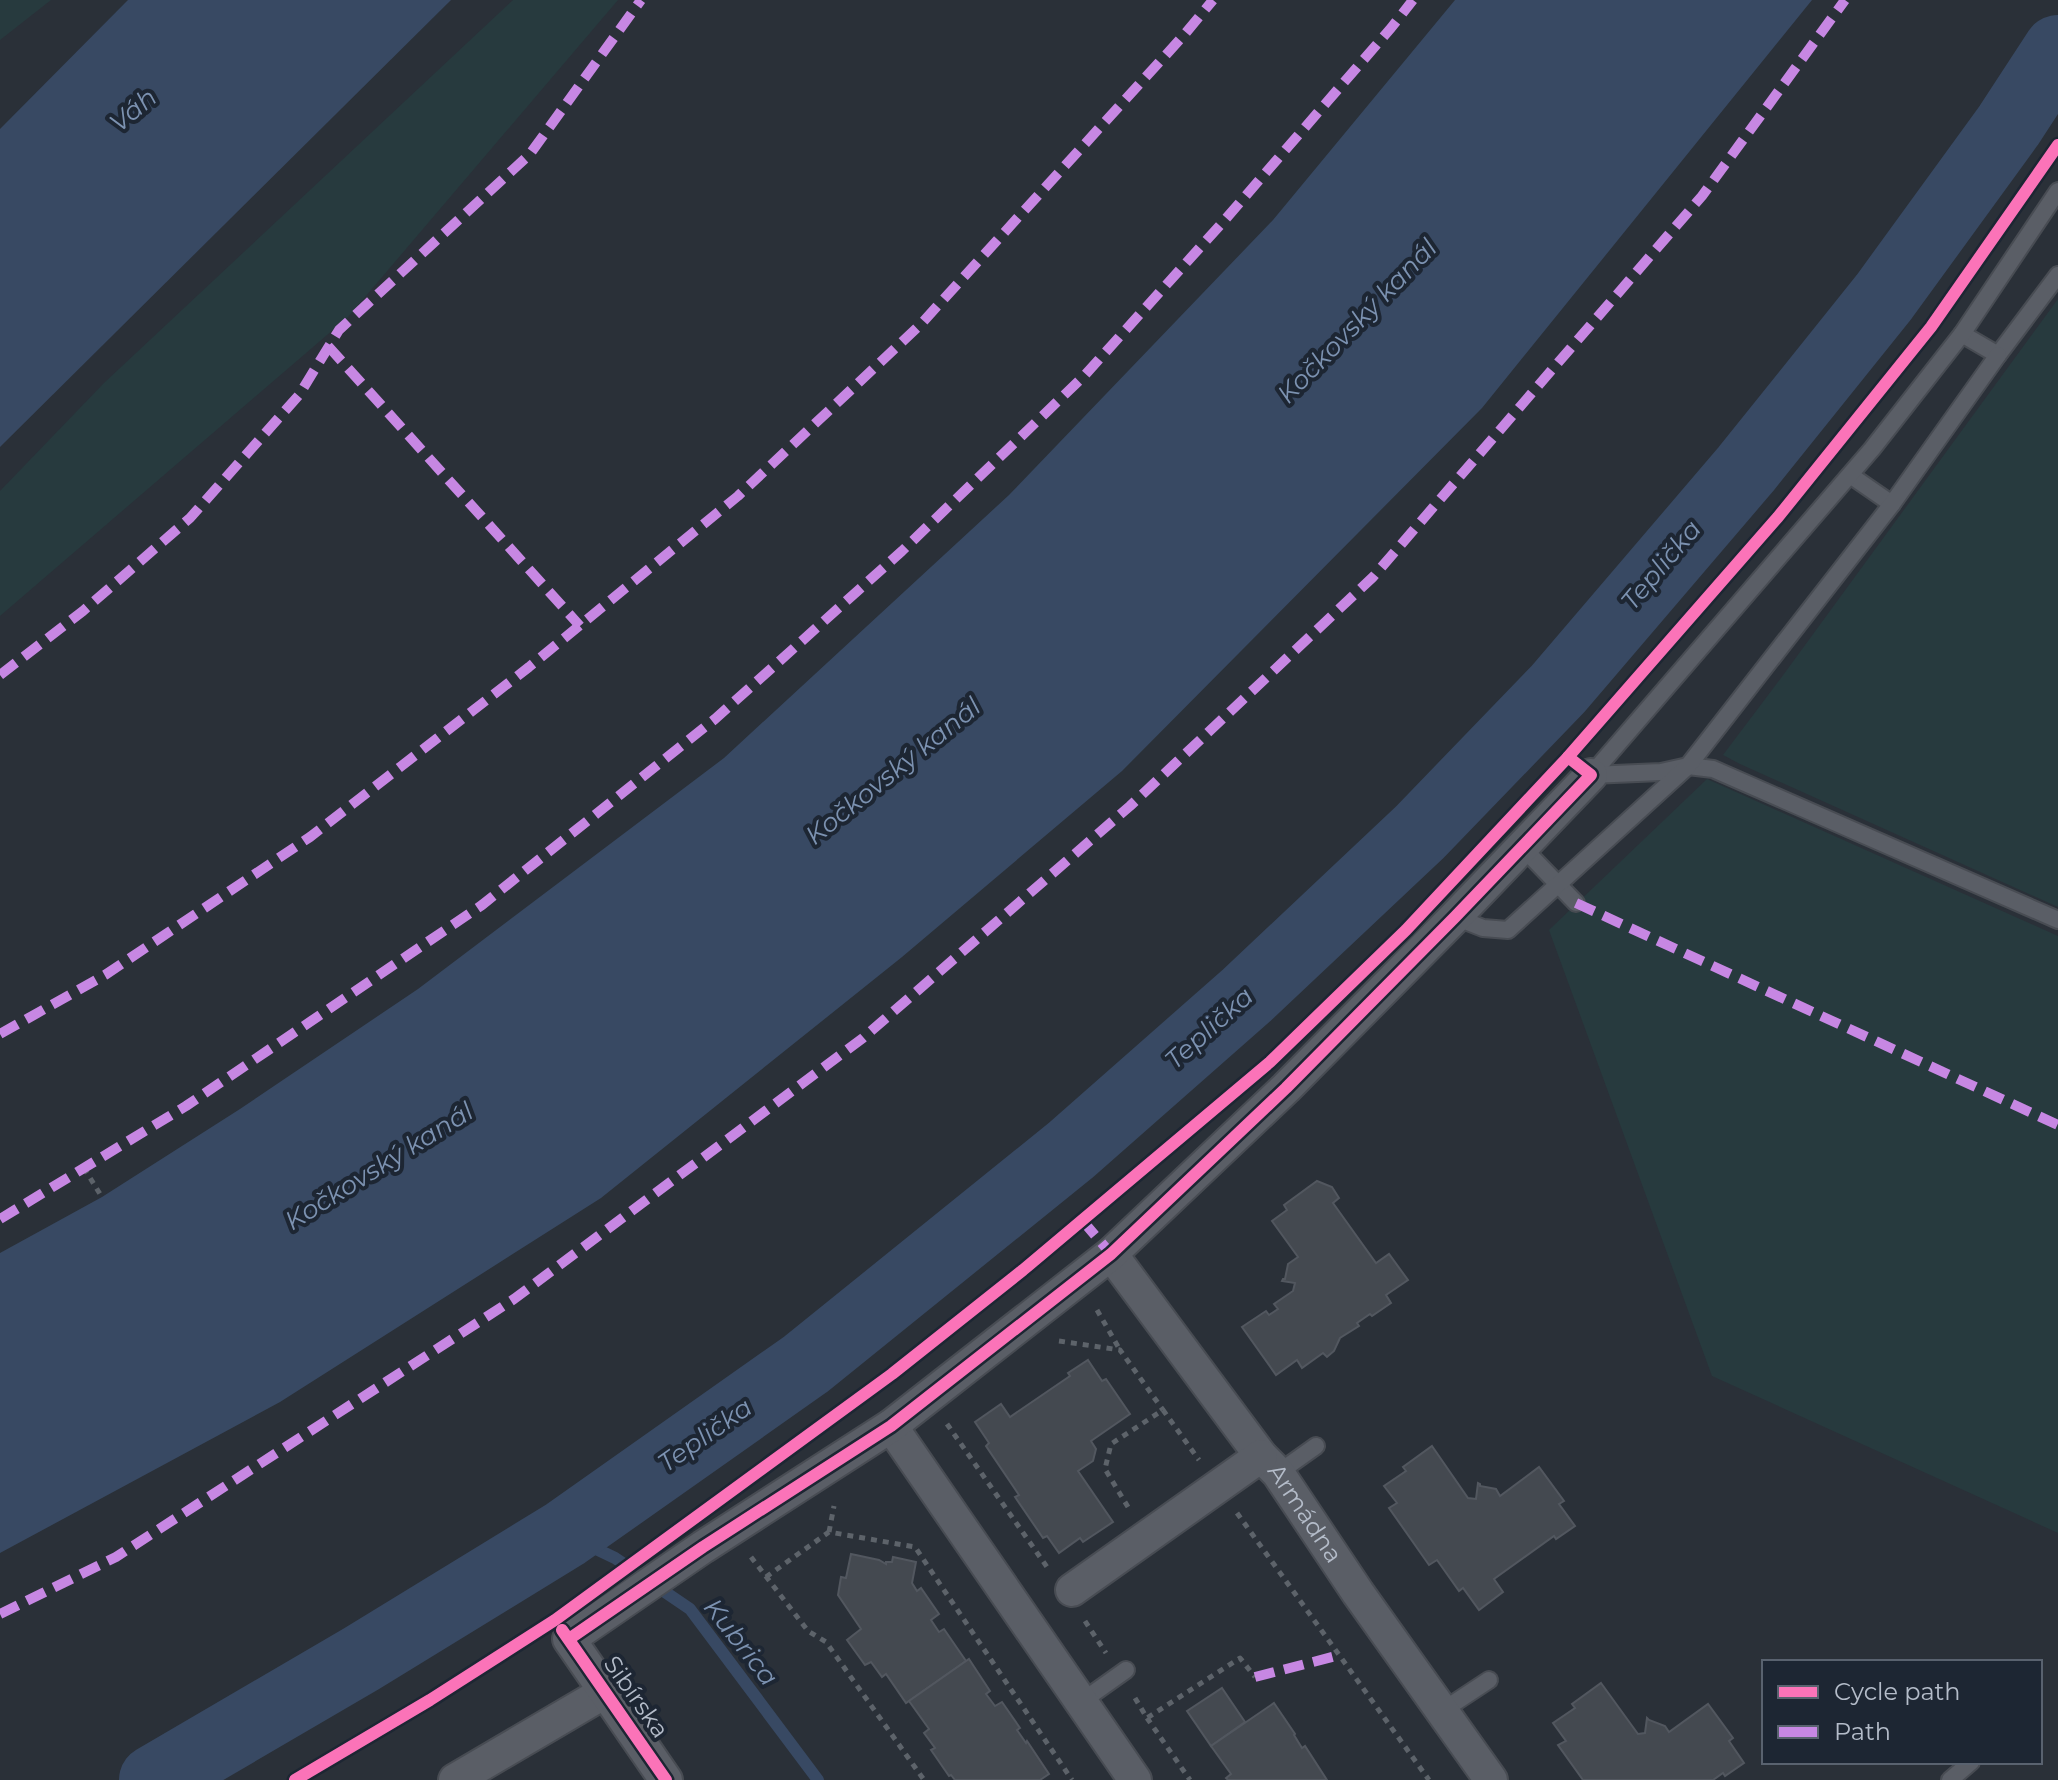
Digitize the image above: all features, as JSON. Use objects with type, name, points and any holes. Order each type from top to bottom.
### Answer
[{"type":"street","points":[[717,1539],[891,1426],[1111,1254],[1286,1088],[1591,775]]},
{"type":"street","name":"Armádna","points":[[1111,1254],[1269,1465],[1491,1780]]},
{"type":"street","points":[[891,1426],[1135,1780]]},
{"type":"street","points":[[1077,1604],[1218,1487],[1269,1465]]},
{"type":"street","name":"Sibírska","points":[[666,1780],[569,1639],[717,1539]]},
{"type":"street","points":[[455,1780],[605,1692]]},
{"type":"lane","points":[[1591,775],[1850,475],[1962,334],[2058,191]]},
{"type":"lane","points":[[1455,917],[1483,928],[1508,930],[1688,766],[1892,504],[2058,275]]},
{"type":"lane","points":[[1962,334],[1998,355]]},
{"type":"lane","points":[[1850,475],[1892,504]]},
{"type":"lane","points":[[1591,775],[1661,772],[1688,766],[1713,769],[2058,920]]},
{"type":"lane","points":[[1522,847],[1576,903]]},
{"type":"lane","points":[[1269,1465],[1316,1446]]},
{"type":"lane","points":[[1081,1702],[1123,1672]]},
{"type":"lane","points":[[1442,1711],[1489,1680]]},
{"type":"lane","points":[[1950,1780],[1969,1764]]},
{"type":"path","points":[[84,1168],[100,1194]]},
{"type":"path","points":[[1093,1304],[1120,1350],[1429,1780]]},
{"type":"path","points":[[1051,1340],[1120,1350]]},
{"type":"path","points":[[1129,1508],[1105,1469],[1111,1444],[1163,1410]]},
{"type":"path","points":[[972,1459],[1047,1567]]},
{"type":"path","points":[[766,1577],[829,1532],[915,1547],[1072,1780]]},
{"type":"path","points":[[717,1539],[766,1577],[808,1631],[826,1642],[924,1780]]},
{"type":"path","points":[[1077,1604],[1123,1672],[1147,1718],[1190,1780]]},
{"type":"path","points":[[1147,1718],[1240,1658],[1255,1677]]},
{"type":"green space","points":[[0,0],[51,0],[0,40]]},
{"type":"green space","points":[[513,0],[618,0],[348,317],[0,616],[0,491],[104,383]]},
{"type":"green space","points":[[2058,299],[2058,907],[1723,755]]},
{"type":"green space","points":[[1707,779],[2058,936],[2058,1533],[1712,1376],[1549,930]]},
{"type":"water","name":"Váh","points":[[128,0],[451,0],[0,447],[0,129]]},
{"type":"water","name":"Kočkovský kanál","points":[[1455,0],[1812,0],[1482,408],[1122,771],[902,957],[601,1198],[280,1402],[0,1553],[0,1253],[102,1197],[418,989],[724,758],[1009,495],[1273,220]]},
{"type":"building","points":[[1317,1181],[1332,1187],[1339,1198],[1333,1203],[1376,1263],[1389,1254],[1408,1280],[1386,1295],[1391,1303],[1357,1323],[1359,1326],[1340,1338],[1327,1357],[1323,1353],[1302,1368],[1297,1360],[1276,1375],[1242,1327],[1266,1311],[1269,1315],[1278,1309],[1274,1304],[1293,1291],[1295,1283],[1282,1281],[1288,1264],[1298,1257],[1272,1221],[1287,1210],[1284,1205]]},
{"type":"building","points":[[1088,1360],[1102,1381],[1106,1379],[1130,1414],[1091,1441],[1096,1449],[1093,1461],[1078,1471],[1113,1522],[1083,1542],[1080,1538],[1059,1553],[1047,1536],[1043,1538],[1015,1497],[1019,1495],[986,1446],[989,1443],[975,1422],[1001,1404],[1010,1417]]},
{"type":"building","points":[[1432,1446],[1468,1498],[1476,1499],[1478,1483],[1496,1489],[1500,1496],[1539,1467],[1564,1501],[1559,1504],[1575,1526],[1556,1539],[1554,1536],[1494,1579],[1503,1592],[1479,1610],[1463,1588],[1459,1591],[1437,1560],[1429,1565],[1389,1508],[1397,1503],[1384,1486],[1406,1471],[1403,1467]]},
{"type":"building","points":[[851,1554],[886,1564],[892,1562],[893,1557],[916,1562],[912,1583],[917,1591],[921,1588],[939,1614],[931,1620],[939,1632],[944,1629],[966,1661],[906,1703],[886,1674],[882,1677],[871,1662],[865,1665],[847,1640],[861,1629],[838,1595],[841,1577],[846,1578]]},
{"type":"building","points":[[969,1659],[990,1691],[986,1694],[995,1706],[1002,1702],[1020,1728],[1017,1730],[1049,1774],[1040,1780],[955,1780],[931,1750],[935,1748],[924,1733],[929,1729],[909,1701]]},
{"type":"building","points":[[1601,1683],[1638,1734],[1645,1733],[1647,1718],[1665,1726],[1669,1732],[1708,1704],[1733,1738],[1729,1741],[1744,1763],[1713,1780],[1583,1780],[1558,1745],[1566,1741],[1553,1723],[1575,1708],[1572,1704]]},
{"type":"building","points":[[1222,1688],[1245,1722],[1211,1746],[1187,1711]]},
{"type":"building","points":[[1274,1703],[1302,1748],[1305,1746],[1327,1780],[1226,1778],[1231,1774],[1211,1746]]},
{"type":"waterway","name":"Teplička","points":[[154,1780],[361,1659],[565,1534],[806,1364],[1071,1150],[1247,995],[1420,832],[1558,689],[1746,469],[1884,297],[2009,125],[2058,50]]},
{"type":"waterway","name":"Kubrica","points":[[565,1534],[615,1558],[690,1609],[818,1780]]},
{"type":"marked path","points":[[0,675],[83,611],[190,518],[299,395],[339,330],[530,154],[641,0]]},
{"type":"marked path","points":[[0,1034],[105,975],[310,837],[529,667],[738,496],[921,324],[1213,0]]},
{"type":"marked path","points":[[0,1219],[186,1106],[482,905],[715,719],[902,551],[1084,376],[1223,222],[1413,0]]},
{"type":"marked path","points":[[0,1614],[116,1557],[514,1299],[863,1038],[1130,806],[1373,577],[1702,196],[1845,0]]},
{"type":"marked path","points":[[328,346],[580,626]]},
{"type":"marked path","points":[[1576,903],[2058,1125]]},
{"type":"marked path","points":[[1082,1220],[1111,1254]]},
{"type":"marked path","points":[[1255,1677],[1340,1655]]},
{"type":"cycle path","points":[[295,1780],[430,1700],[555,1620],[892,1374],[1023,1270],[1270,1062],[1406,930],[1568,757],[1778,517],[1931,327],[2058,145]]},
{"type":"cycle path","points":[[569,1639],[703,1547],[891,1426],[1111,1254],[1286,1088],[1591,775],[1568,757]]},
{"type":"cycle path","points":[[562,1630],[666,1780]]}]
